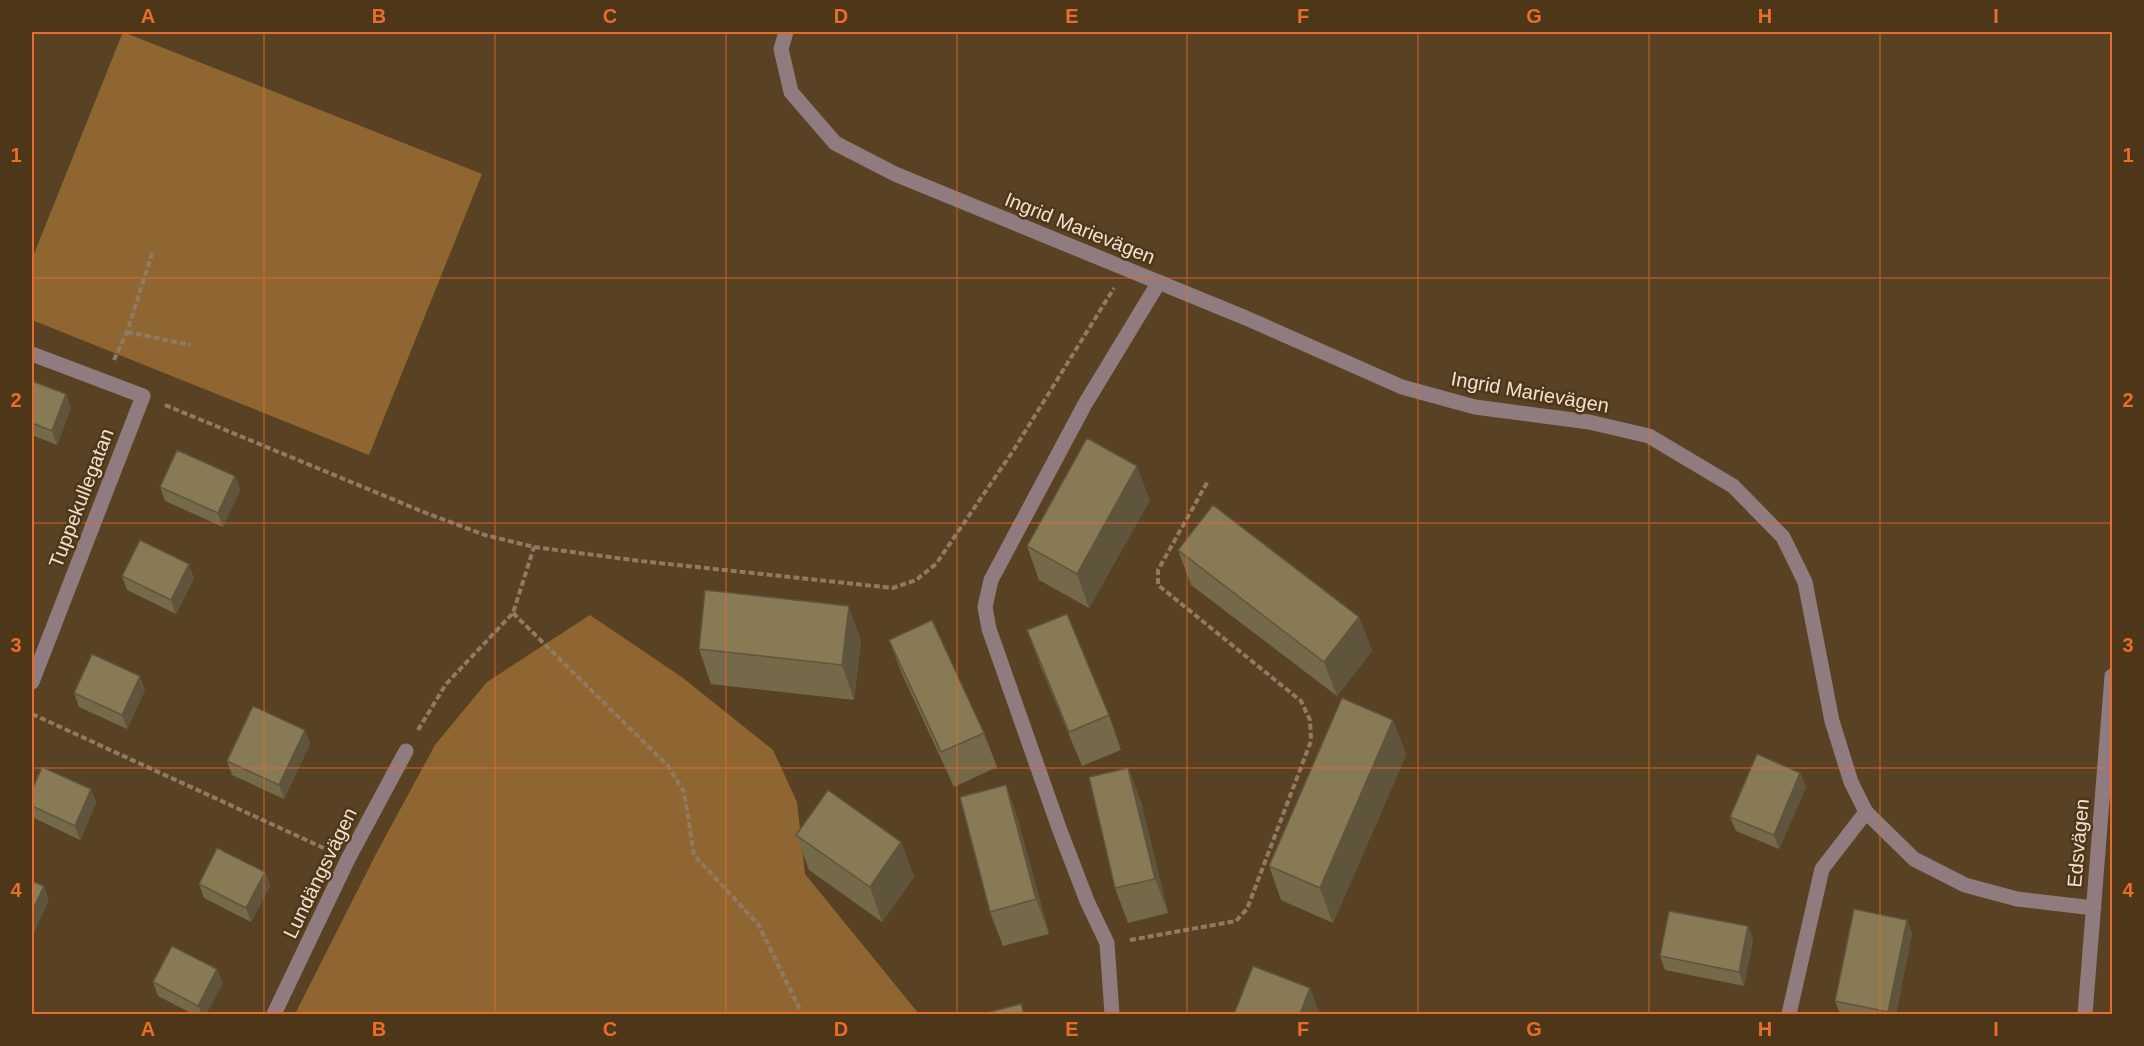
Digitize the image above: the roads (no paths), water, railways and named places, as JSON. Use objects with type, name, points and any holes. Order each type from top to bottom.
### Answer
[{"type":"street","name":"Ingrid Marievägen","points":[[786,32],[781,49],[791,92],[835,143],[895,174],[1159,282],[1402,387],[1475,407],[1589,422],[1649,436],[1733,486],[1783,537],[1805,582],[1832,721],[1851,782],[1866,812],[1914,859],[1965,885],[2017,899],[2094,908]]},
{"type":"street","points":[[1112,1014],[1107,944],[1087,901],[1059,828],[989,629],[985,607],[991,580],[1049,471],[1085,404],[1159,282]]},
{"type":"street","name":"Tuppekullegatan","points":[[32,354],[143,396],[32,682]]},
{"type":"street","name":"Edsvägen","points":[[2085,1014],[2112,676]]},
{"type":"street","name":"Lundängsvägen","points":[[274,1014],[348,859],[405,751]]},
{"type":"street","points":[[1789,1014],[1822,869],[1866,812]]}]
